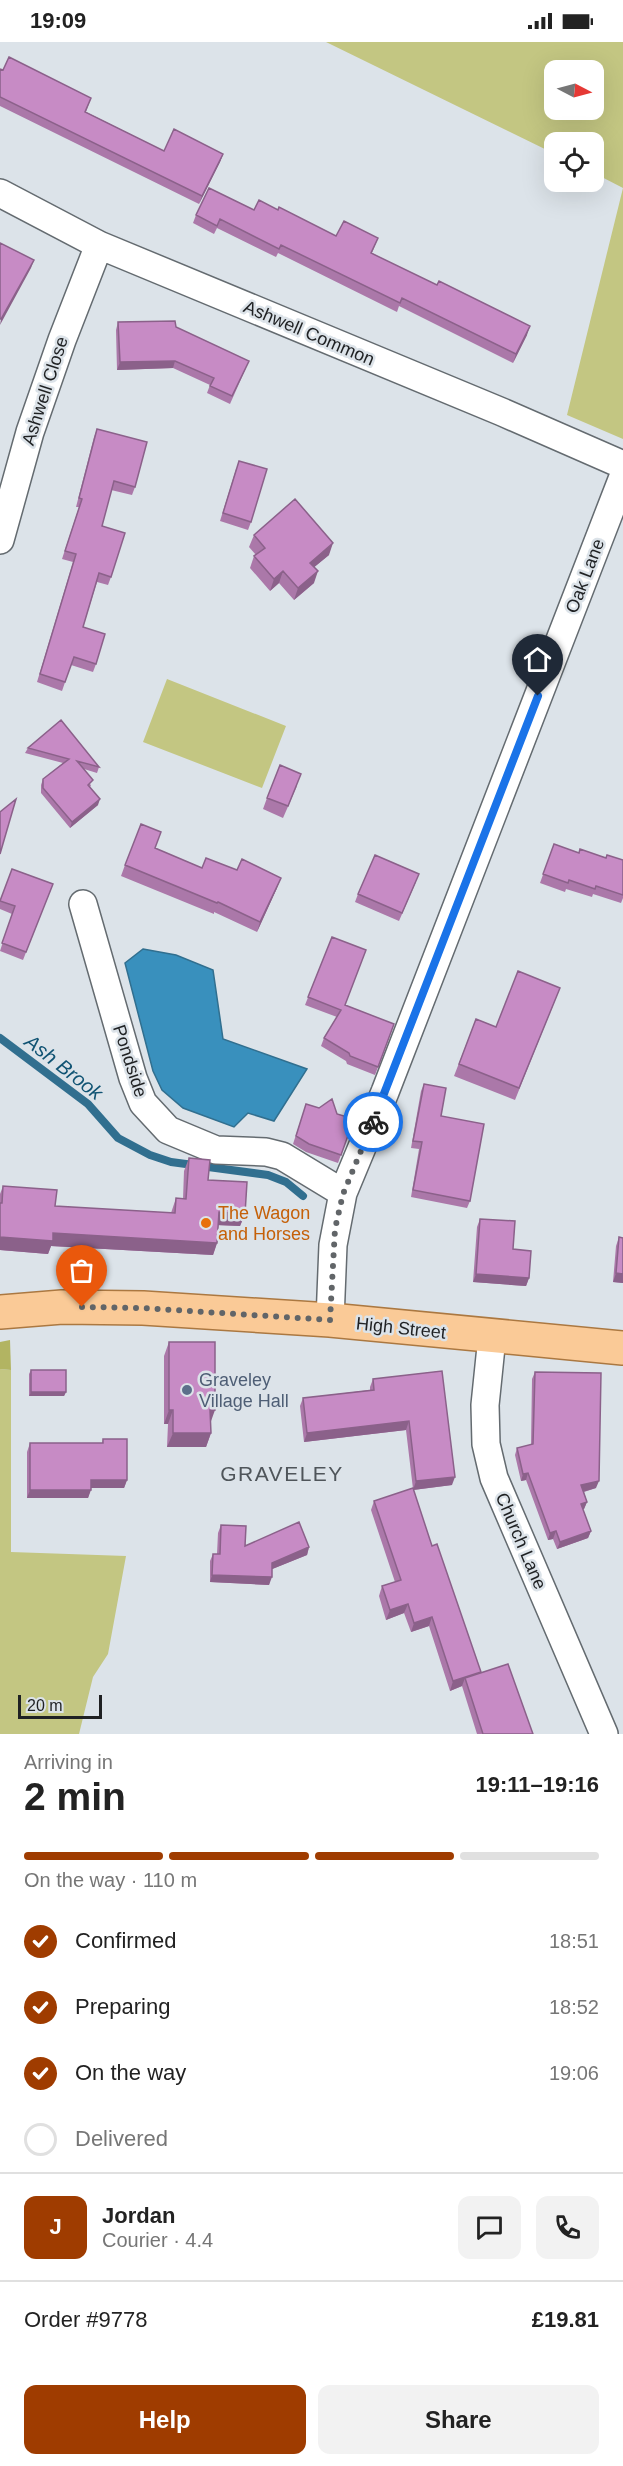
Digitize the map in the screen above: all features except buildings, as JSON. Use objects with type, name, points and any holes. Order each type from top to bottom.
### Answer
[{"type":"main road","name":"High Street","points":[[0,1312],[62,1307],[143,1308],[330,1320],[623,1348]]},
{"type":"street","name":"Ashwell Common","points":[[0,193],[99,245],[502,412],[623,465]]},
{"type":"street","name":"Ashwell Close","points":[[0,540],[33,422],[99,245]]},
{"type":"street","name":"Oak Lane","points":[[330,1320],[333,1245],[343,1194],[385,1092],[623,477]]},
{"type":"street","name":"Pondside","points":[[83,904],[133,1078],[142,1103],[160,1124],[168,1130],[216,1150],[266,1152],[282,1156],[343,1194]]},
{"type":"street","name":"Church Lane","points":[[492,1337],[485,1405],[486,1444],[494,1478],[604,1734]]},
{"type":"green space","points":[[326,42],[623,42],[623,188],[604,178],[604,132],[544,132],[544,149]]},
{"type":"green space","points":[[623,188],[623,439],[567,415]]},
{"type":"green space","points":[[167,679],[286,726],[262,788],[143,742]]},
{"type":"green space","points":[[10,1340],[11,1370],[0,1369],[0,1342]]},
{"type":"green space","points":[[0,1369],[11,1370],[11,1552],[126,1556],[108,1654],[93,1677],[79,1734],[0,1734]]},
{"type":"water","points":[[143,949],[176,955],[213,970],[223,1039],[307,1069],[274,1121],[248,1113],[234,1127],[183,1108],[162,1090],[153,1071],[125,963]]},
{"type":"waterway","name":"Ash Brook","points":[[0,1038],[88,1104],[118,1138],[150,1155],[171,1162],[268,1175],[286,1182],[303,1196]]},
{"type":"way so far","points":[[82,1307],[143,1308],[330,1320],[335,1229],[343,1194],[373,1122]]},
{"type":"place","name":"The Wagon and Horses","points":[[206,1223]]},
{"type":"place","name":"Graveley Village Hall","points":[[187,1390]]},
{"type":"district","name":"GRAVELEY","points":[[282,1473]]},
{"type":"route","points":[[373,1122],[538,696]]}]
